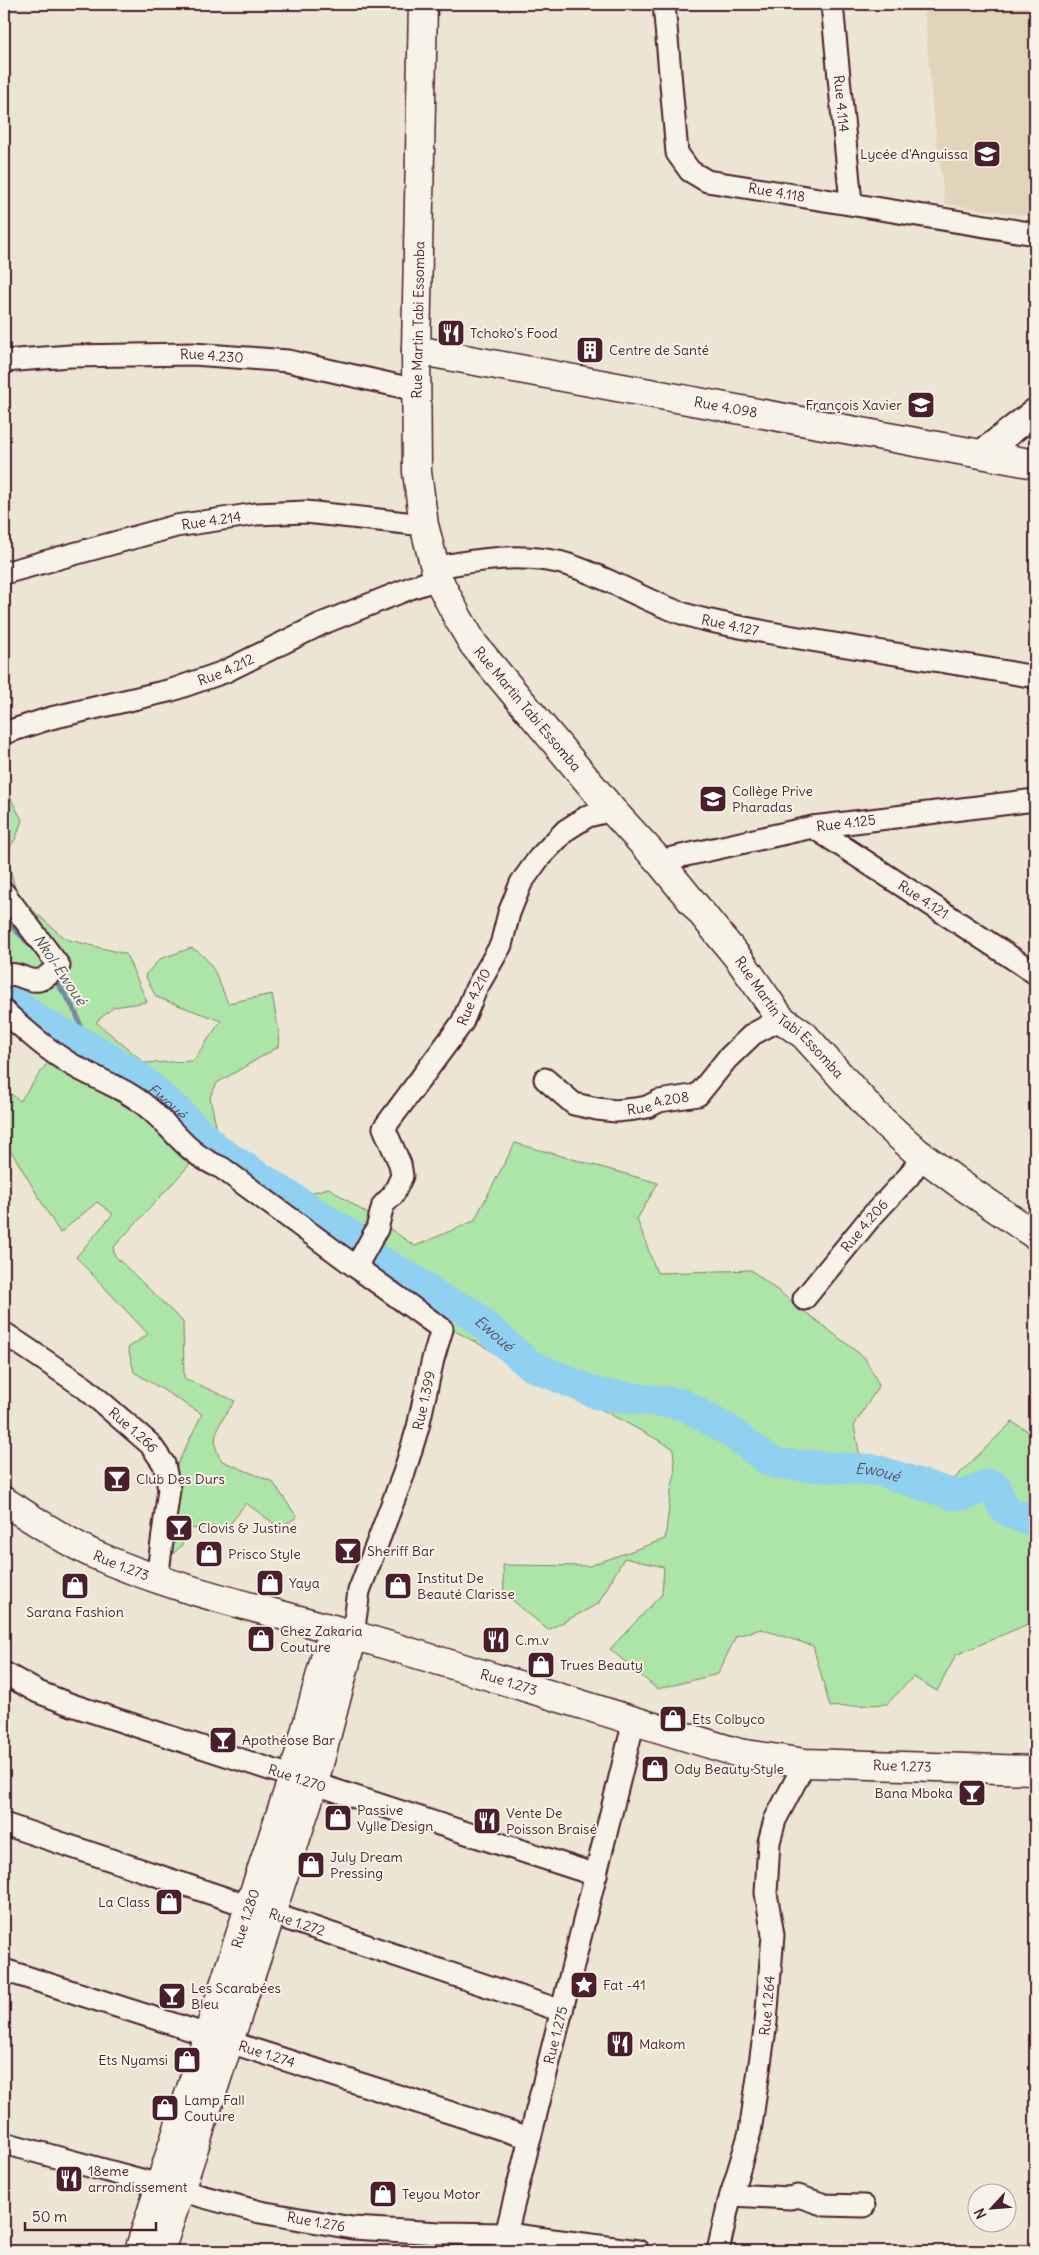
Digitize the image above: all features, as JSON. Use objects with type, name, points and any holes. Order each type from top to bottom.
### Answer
[{"type":"main road","name":"Rue Martin Tabi Essomba","points":[[423,4],[416,350],[417,472],[424,525],[436,574],[458,618],[474,644],[612,810],[659,861],[739,959],[781,1019],[804,1036],[876,1115],[917,1152],[1035,1235]]},
{"type":"main road","name":"Rue 4.098","points":[[416,350],[1035,464]]},
{"type":"main road","name":"Rue 1.273","points":[[4,1501],[58,1536],[92,1553],[157,1579],[245,1606],[343,1632],[739,1753],[805,1762],[1035,1770]]},
{"type":"main road","name":"Rue 1.280","points":[[139,2251],[170,2188],[259,1910],[303,1780],[343,1632]]},
{"type":"main road","name":"Rue 1.280","points":[[160,2251],[170,2188]]},
{"type":"street","name":"Rue 4.118","points":[[664,4],[678,153],[690,171],[707,181],[1035,234]]},
{"type":"street","name":"Rue 4.114","points":[[832,4],[851,203]]},
{"type":"street","name":"Rue 4.230","points":[[4,361],[70,356],[193,354],[288,361],[416,390]]},
{"type":"street","points":[[981,454],[1035,412]]},
{"type":"street","name":"Rue 4.214","points":[[4,573],[176,526],[256,514],[306,512],[424,525]]},
{"type":"street","name":"Rue 4.127","points":[[436,574],[492,559],[538,558],[590,572],[650,602],[703,619],[754,630],[933,658],[1035,677]]},
{"type":"street","name":"Rue 4.212","points":[[4,733],[51,718],[172,690],[215,675],[321,624],[413,587],[436,574]]},
{"type":"street","name":"Rue 4.125","points":[[659,861],[813,827],[1031,805]]},
{"type":"street","name":"Rue 4.210","points":[[358,1264],[376,1229],[383,1206],[393,1195],[402,1176],[400,1164],[384,1128],[462,1023],[476,989],[500,945],[509,913],[521,883],[539,858],[566,830],[588,816],[612,810]]},
{"type":"street","name":"Rue 4.121","points":[[813,827],[1035,973]]},
{"type":"street","points":[[4,894],[59,966],[42,980],[35,981],[12,974],[5,976]]},
{"type":"street","points":[[4,1011],[44,1046],[77,1067],[118,1088],[147,1106],[185,1147],[207,1162],[222,1168],[358,1264]]},
{"type":"street","name":"Rue 4.208","points":[[545,1078],[574,1104],[597,1109],[616,1111],[635,1109],[647,1107],[659,1101],[698,1095],[727,1060],[753,1034],[781,1019]]},
{"type":"street","name":"Rue 4.206","points":[[804,1299],[870,1218],[908,1176],[918,1161],[917,1152]]},
{"type":"street","name":"Rue 1.399","points":[[358,1264],[442,1329],[433,1359],[418,1427],[404,1473],[359,1591]]},
{"type":"street","name":"Rue 1.266","points":[[4,1333],[84,1387],[150,1444],[164,1464],[168,1488],[157,1579]]},
{"type":"street","name":"Rue 1.280","points":[[343,1632],[359,1591]]},
{"type":"street","name":"Rue 1.270","points":[[4,1673],[38,1692],[72,1705],[596,1875]]},
{"type":"street","name":"Rue 1.275","points":[[506,2234],[634,1721]]},
{"type":"street","name":"Rue 1.264","points":[[718,2251],[731,2196],[750,2132],[766,2022],[773,1935],[766,1893],[770,1842],[775,1820],[805,1762]]},
{"type":"street","name":"Rue 1.272","points":[[4,1824],[562,2010]]},
{"type":"street","name":"Rue 1.274","points":[[4,1970],[219,2037],[530,2138]]},
{"type":"street","name":"Rue 1.276","points":[[4,2143],[260,2212],[352,2228],[440,2234],[506,2234],[638,2251]]},
{"type":"street","points":[[731,2196],[790,2198],[798,2196],[831,2206],[864,2206]]},
{"type":"shaded area","name":"Lycée d'Anguissa","points":[[924,4],[1035,4],[1035,217],[945,204],[932,103]]},
{"type":"green space","points":[[4,792],[9,795],[22,820],[16,838],[6,852],[17,896],[65,939],[126,954],[147,1002],[114,1007],[96,1022],[145,1063],[193,1061],[221,1021],[156,997],[145,975],[160,959],[191,948],[199,952],[214,971],[228,1003],[272,994],[279,1032],[278,1047],[217,1083],[210,1097],[220,1145],[302,1195],[329,1188],[415,1246],[474,1221],[515,1143],[658,1183],[637,1219],[657,1273],[751,1270],[865,1358],[879,1385],[854,1426],[861,1461],[947,1486],[1012,1422],[1035,1435],[1035,1621],[956,1655],[937,1691],[913,1677],[887,1704],[830,1707],[813,1646],[761,1629],[736,1636],[718,1674],[657,1689],[610,1649],[662,1594],[664,1567],[624,1558],[598,1604],[548,1630],[504,1593],[503,1565],[589,1566],[665,1539],[671,1490],[675,1474],[673,1448],[453,1330],[438,1314],[194,1160],[113,1248],[115,1256],[183,1322],[184,1378],[235,1401],[221,1422],[216,1437],[217,1453],[222,1461],[273,1482],[297,1517],[280,1528],[246,1503],[228,1527],[182,1529],[182,1545],[172,1555],[177,1465],[202,1414],[134,1372],[128,1348],[148,1334],[76,1257],[113,1214],[97,1202],[60,1233],[13,1154],[4,1147],[4,1088],[20,1101],[56,1051],[4,1001]]},
{"type":"waterway","name":"Nkol-Ewoué","points":[[4,918],[31,946]]},
{"type":"waterway","name":"Nkol-Ewoué","points":[[53,977],[69,1000],[77,1016],[83,1043]]},
{"type":"waterway","name":"Ewoué","points":[[4,991],[35,1019],[101,1053],[137,1076],[219,1151],[355,1238],[368,1255],[409,1277],[441,1299],[469,1312],[530,1365],[598,1394],[682,1404],[728,1430],[768,1460],[778,1464],[876,1470],[955,1495],[972,1493],[985,1486],[992,1485],[996,1487],[1002,1506],[1009,1512],[1035,1522]]},
{"type":"place","name":"Lycée d'Anguissa","points":[[987,154]]},
{"type":"place","name":"Tchoko's Food","points":[[451,333]]},
{"type":"place","name":"Centre de Santé","points":[[590,350]]},
{"type":"place","name":"François Xavier","points":[[921,405]]},
{"type":"place","name":"Collège Prive Pharadas","points":[[713,799]]},
{"type":"place","name":"Club Des Durs","points":[[117,1479]]},
{"type":"place","name":"Clovis & Justine","points":[[179,1528]]},
{"type":"place","name":"Sheriff Bar","points":[[348,1551]]},
{"type":"place","name":"Prisco Style","points":[[209,1554]]},
{"type":"place","name":"Yaya","points":[[270,1583]]},
{"type":"place","name":"Sarana Fashion","points":[[75,1586]]},
{"type":"place","name":"Institut De Beauté Clarisse","points":[[398,1586]]},
{"type":"place","name":"Chez Zakaria Couture","points":[[261,1639]]},
{"type":"place","name":"C.m.v","points":[[496,1640]]},
{"type":"place","name":"Trues Beauty","points":[[541,1665]]},
{"type":"place","name":"Ets Colbyco","points":[[673,1719]]},
{"type":"place","name":"Apothéose Bar","points":[[223,1740]]},
{"type":"place","name":"Ody Beauty Style","points":[[655,1769]]},
{"type":"place","name":"Bana Mboka","points":[[972,1793]]},
{"type":"place","name":"Passive Vylle Design","points":[[338,1818]]},
{"type":"place","name":"Vente De Poisson Braisé","points":[[487,1821]]},
{"type":"place","name":"July Dream Pressing","points":[[311,1865]]},
{"type":"place","name":"La Class","points":[[169,1902]]},
{"type":"place","name":"Fat -41","points":[[584,1985]]},
{"type":"place","name":"Les Scarabées Bleu","points":[[172,1996]]},
{"type":"place","name":"Makom","points":[[620,2044]]},
{"type":"place","name":"Ets Nyamsi","points":[[187,2060]]},
{"type":"place","name":"Lamp Fall Couture","points":[[165,2108]]},
{"type":"place","name":"18eme arrondissement","points":[[69,2179]]},
{"type":"place","name":"Teyou Motor","points":[[383,2194]]}]
